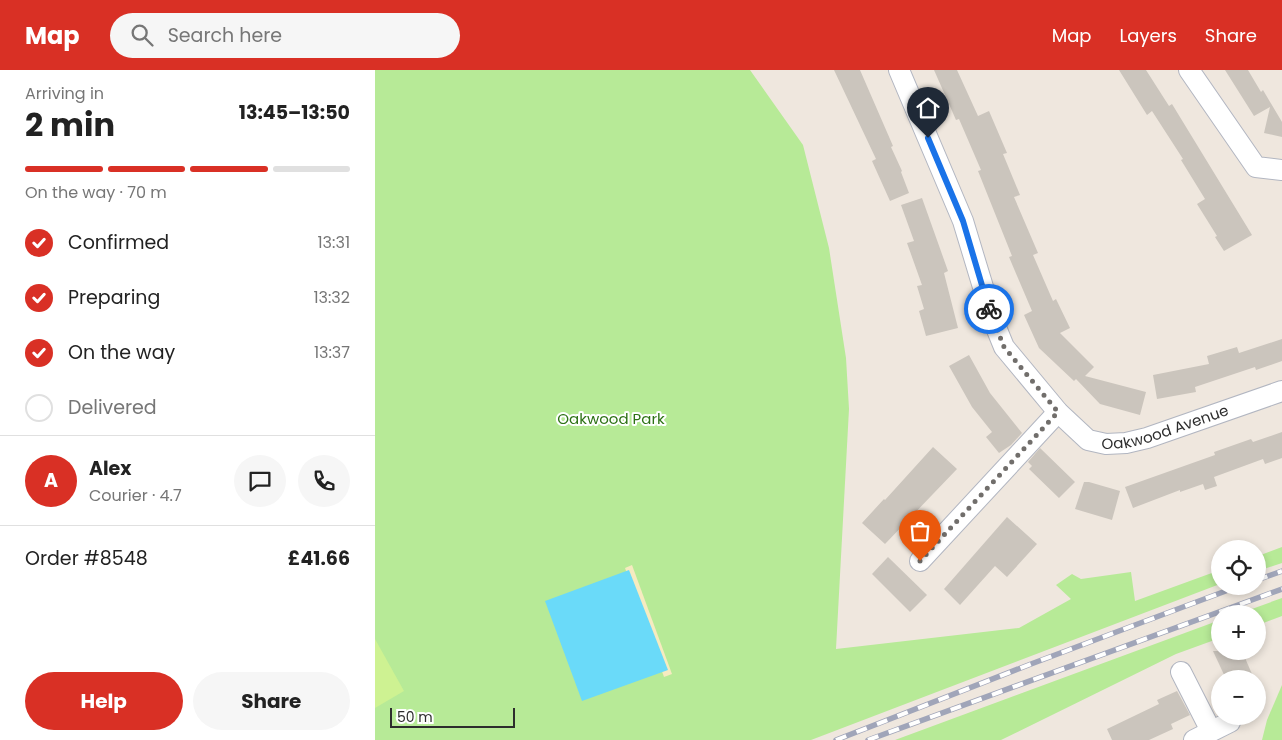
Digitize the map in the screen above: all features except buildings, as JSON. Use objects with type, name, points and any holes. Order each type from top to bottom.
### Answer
[{"type":"street","name":"Oakwood Avenue","points":[[899,70],[963,221],[993,320],[1004,347],[1058,412],[1088,440],[1105,444],[1126,443],[1174,430],[1282,391]]},
{"type":"street","points":[[1189,70],[1256,167],[1282,170]]},
{"type":"street","points":[[920,561],[1058,412]]},
{"type":"street","points":[[1181,672],[1203,736],[1224,725]]},
{"type":"green space","name":"Oakwood Park","points":[[375,70],[750,70],[803,145],[829,248],[846,358],[849,409],[836,649],[1019,628],[1071,599],[1056,585],[1072,574],[1081,579],[1131,572],[1135,601],[1211,573],[1211,587],[811,740],[375,740]]},
{"type":"green space","points":[[1282,547],[1282,563],[1266,568],[1266,553]]},
{"type":"green space","points":[[1282,598],[1282,616],[1266,622],[1266,605],[1263,605]]},
{"type":"green space","points":[[1211,623],[1211,641],[1176,654],[1001,740],[895,740]]},
{"type":"green space","points":[[375,639],[404,691],[375,708]]},
{"type":"green space","points":[[1282,685],[1282,740],[1262,740],[1267,720]]},
{"type":"sand","points":[[632,565],[672,674],[664,677],[625,568]]},
{"type":"water","points":[[629,570],[668,670],[582,701],[545,601]]},
{"type":"railway","points":[[1266,577],[1282,571]]},
{"type":"railway","points":[[868,740],[1282,589]]},
{"type":"railway","points":[[836,740],[1215,595]]},
{"type":"way so far","points":[[920,561],[1058,412],[1004,347],[989,309]]},
{"type":"route","points":[[928,138],[963,221],[989,309]]}]
